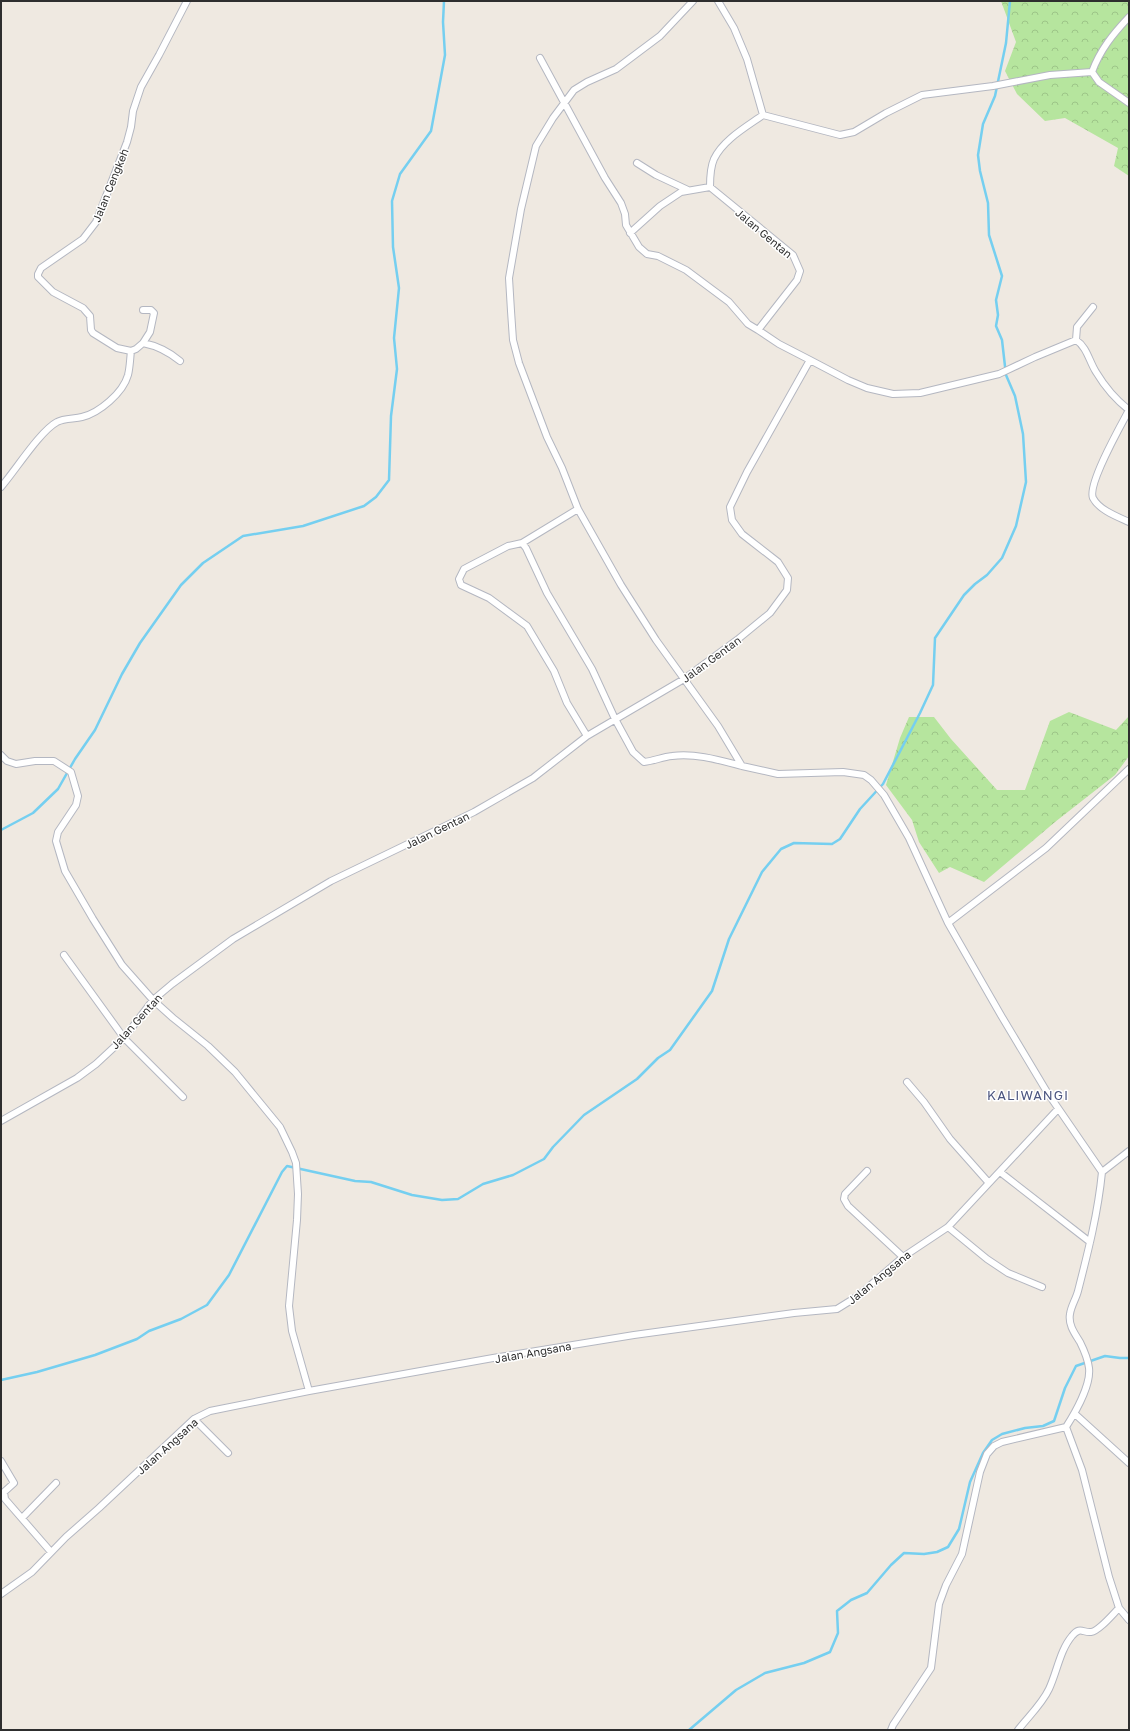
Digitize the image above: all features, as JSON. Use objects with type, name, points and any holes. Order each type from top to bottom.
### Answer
[{"type":"street","name":"Jalan Cengkeh","points":[[131,351],[117,348],[93,333],[91,330],[90,316],[83,308],[53,292],[38,277],[38,274],[41,268],[83,239],[96,222],[128,142],[133,111],[140,87],[159,55],[187,1]]},
{"type":"street","points":[[693,1],[660,36],[616,69],[587,82],[574,90],[564,101],[536,146],[522,202],[509,278],[513,340],[519,363],[547,437],[562,468],[578,509],[621,585],[656,640],[718,726],[742,766]]},
{"type":"street","points":[[718,1],[734,28],[747,59],[763,116]]},
{"type":"street","points":[[1092,72],[1096,59],[1104,46],[1129,17]]},
{"type":"street","points":[[540,58],[605,178],[621,202],[625,214],[626,225],[639,247],[647,254],[658,256],[686,270],[729,302],[748,324],[779,344],[848,380],[867,388],[893,394],[920,393],[999,374],[1076,340]]},
{"type":"street","points":[[630,233],[660,206],[681,192],[710,187],[711,170],[714,159],[730,139],[763,116],[840,135],[860,130],[886,113],[922,95],[993,86],[1050,75],[1092,72]]},
{"type":"street","points":[[1092,72],[1099,82],[1129,103]]},
{"type":"street","points":[[637,163],[656,175],[688,190]]},
{"type":"street","name":"Jalan Gentan","points":[[710,187],[793,255],[798,265],[800,271],[797,280],[758,330]]},
{"type":"street","points":[[1076,340],[1077,327],[1092,306]]},
{"type":"street","points":[[1,487],[33,447],[58,422],[83,417],[99,410],[107,404],[123,386],[128,376],[131,351],[143,343],[150,332],[154,313],[151,310],[143,310]]},
{"type":"street","points":[[1076,340],[1083,346],[1094,370],[1106,388],[1129,410],[1101,464],[1092,488],[1092,498],[1097,504],[1129,522]]},
{"type":"street","points":[[143,343],[156,345],[167,350],[180,361]]},
{"type":"street","name":"Jalan Gentan","points":[[1,1121],[77,1078],[96,1064],[124,1038],[153,1000],[233,938],[331,881],[474,812],[533,778],[586,736],[684,679],[737,640],[770,613],[786,590],[788,578],[778,562],[742,534],[732,520],[730,507],[747,472],[810,360]]},
{"type":"street","points":[[578,509],[522,543],[508,546],[464,569],[459,578],[461,585],[489,598],[527,626],[554,671],[567,703],[586,736]]},
{"type":"street","points":[[522,543],[526,548],[547,593],[592,669],[615,719],[633,752],[644,762],[670,756],[693,755],[778,774],[843,772],[864,775],[876,786],[884,795],[908,838],[948,923],[1002,1017],[1058,1109],[1102,1172],[1098,1205],[1070,1320],[1084,1351],[1089,1368],[1086,1385],[1075,1414],[1066,1427],[1002,1442],[994,1446],[987,1454],[980,1472],[973,1498],[962,1554],[946,1585],[939,1604],[931,1668],[893,1724],[892,1730]]},
{"type":"street","points":[[1,755],[7,761],[16,764],[35,761],[54,761],[62,765],[70,772],[78,796],[76,805],[58,832],[56,841],[64,870],[122,965],[153,1000],[208,1046],[235,1072],[280,1127],[296,1163],[297,1172],[297,1220],[289,1306],[292,1331],[309,1391]]},
{"type":"street","points":[[948,923],[1046,848],[1129,769]]},
{"type":"street","points":[[64,955],[124,1038],[183,1097]]},
{"type":"street","points":[[907,1082],[924,1102],[950,1139],[989,1183]]},
{"type":"street","name":"Jalan Angsana","points":[[1,1594],[32,1572],[51,1552],[194,1418],[210,1411],[309,1391],[634,1335],[794,1313],[837,1309],[858,1296],[903,1257],[948,1227],[1058,1109]]},
{"type":"street","points":[[1102,1172],[1129,1151]]},
{"type":"street","points":[[867,1172],[845,1194],[844,1199],[848,1206],[903,1257]]},
{"type":"street","points":[[1000,1172],[1090,1242]]},
{"type":"street","points":[[948,1227],[987,1259],[1008,1273],[1042,1287]]},
{"type":"street","points":[[1075,1414],[1112,1449],[1129,1462]]},
{"type":"street","points":[[194,1418],[228,1453]]},
{"type":"street","points":[[1066,1427],[1082,1470],[1109,1577],[1119,1608],[1129,1620]]},
{"type":"street","points":[[1,1461],[14,1482],[3,1494],[5,1499],[51,1552]]},
{"type":"street","points":[[22,1518],[56,1483]]},
{"type":"street","points":[[1018,1730],[1049,1690],[1065,1648],[1071,1637],[1076,1632],[1082,1630],[1091,1632],[1098,1628],[1119,1608]]},
{"type":"green space","points":[[1001,1],[1129,1],[1129,176],[1114,166],[1118,148],[1065,118],[1045,121],[1017,94],[1005,71],[1016,42]]},
{"type":"green space","points":[[1069,712],[1116,730],[1129,716],[1129,756],[1115,775],[1055,822],[984,882],[950,867],[939,873],[919,842],[912,820],[886,785],[900,738],[909,717],[934,717],[951,739],[997,790],[1025,790],[1050,721]]},
{"type":"waterway","points":[[1,830],[33,813],[58,789],[75,759],[95,730],[122,674],[140,643],[181,585],[203,563],[243,536],[303,526],[364,506],[376,497],[389,480],[391,416],[397,369],[394,338],[399,288],[393,247],[392,201],[400,174],[431,131],[445,55],[443,22],[444,1]]},
{"type":"waterway","points":[[1,1380],[37,1372],[95,1355],[137,1339],[149,1331],[181,1319],[207,1305],[229,1275],[282,1172],[287,1166],[355,1181],[371,1182],[412,1195],[442,1200],[458,1199],[483,1184],[513,1175],[544,1159],[553,1147],[584,1115],[637,1079],[658,1058],[670,1050],[712,991],[729,939],[762,872],[781,849],[794,843],[832,844],[840,839],[860,809],[883,784],[933,685],[935,638],[964,595],[987,575],[1002,558],[1016,526],[1026,482],[1023,434],[1015,396],[1006,375],[1002,340],[996,326],[998,315],[996,300],[1002,276],[989,235],[988,203],[980,171],[978,155],[983,124],[995,96],[1006,43],[1010,1]]},
{"type":"waterway","points":[[689,1730],[736,1690],[765,1673],[804,1663],[830,1652],[838,1633],[837,1611],[851,1600],[867,1593],[891,1565],[904,1553],[924,1554],[937,1552],[948,1547],[959,1529],[970,1482],[983,1453],[992,1440],[1002,1434],[1025,1428],[1043,1426],[1054,1421],[1065,1388],[1076,1366],[1105,1356],[1129,1358]]},
{"type":"district","name":"KALIWANGI","points":[[1028,1095]]}]
